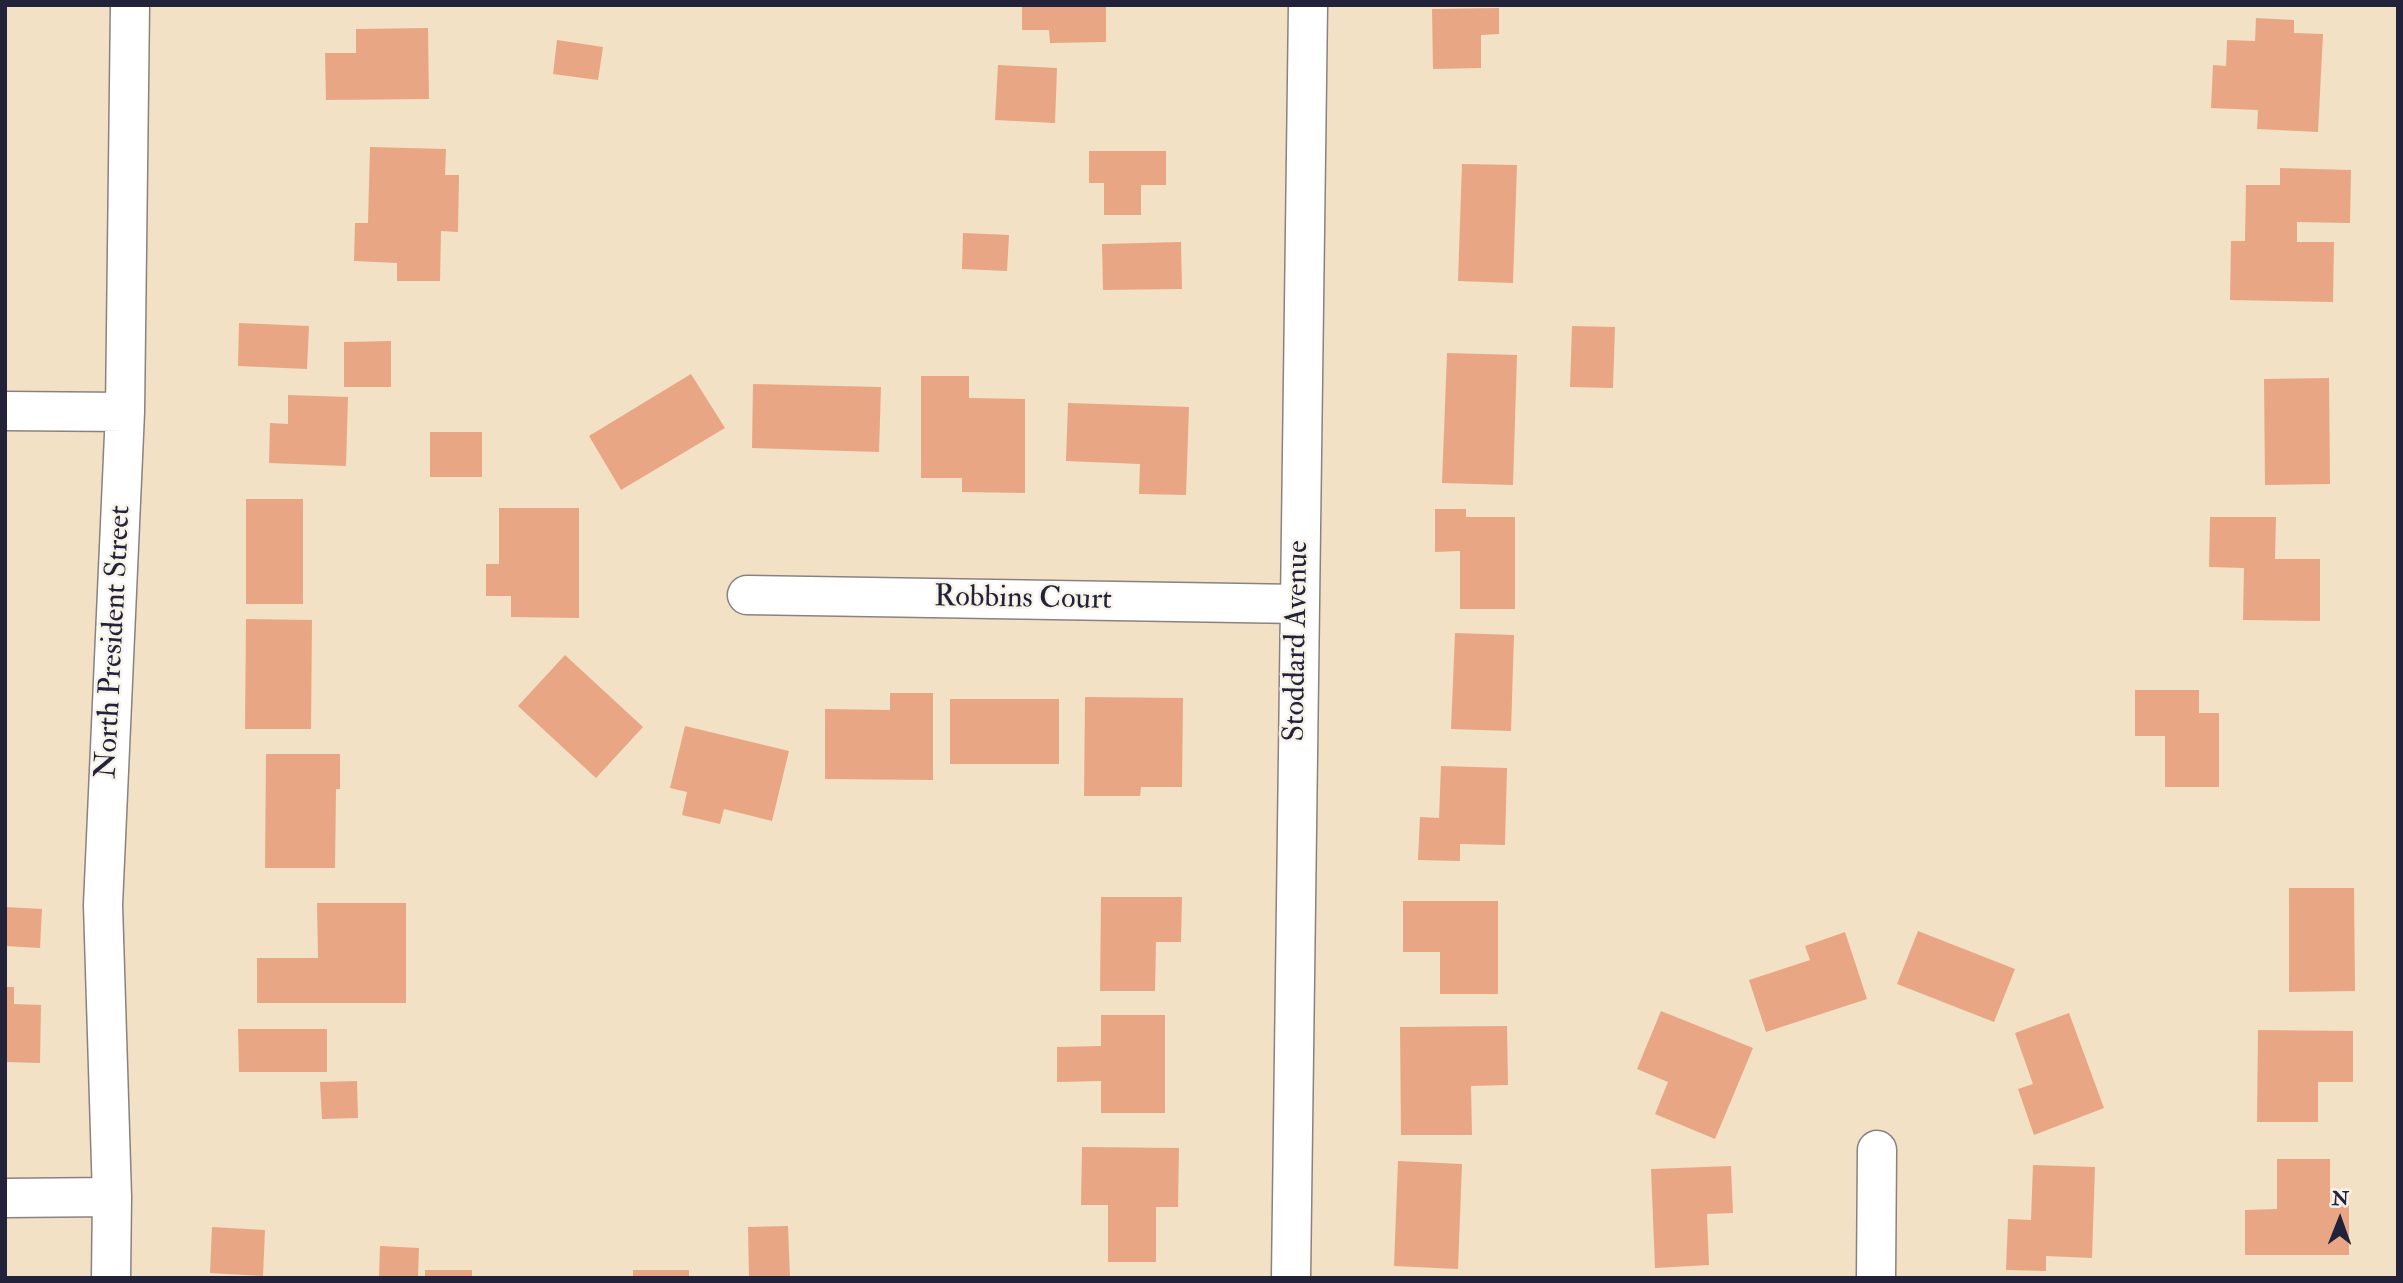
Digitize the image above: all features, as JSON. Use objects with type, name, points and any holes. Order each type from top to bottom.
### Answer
[{"type":"street","name":"North President Street","points":[[111,1278],[112,1197],[103,905],[125,412],[130,5]]},
{"type":"street","name":"Stoddard Avenue","points":[[1290,1278],[1308,5]]},
{"type":"street","points":[[5,411],[125,412]]},
{"type":"street","name":"Robbins Court","points":[[747,595],[1298,604]]},
{"type":"street","points":[[1876,1278],[1877,1150]]},
{"type":"street","points":[[5,1198],[112,1197]]},
{"type":"building","points":[[1022,5],[1106,5],[1106,42],[1050,43],[1049,30],[1022,30]]},
{"type":"building","points":[[1499,8],[1499,34],[1481,35],[1481,68],[1433,69],[1432,9]]},
{"type":"building","points":[[2256,18],[2294,20],[2294,33],[2323,34],[2318,132],[2257,129],[2258,110],[2211,108],[2213,65],[2226,66],[2227,40],[2255,41]]},
{"type":"building","points":[[428,28],[429,99],[326,100],[325,53],[356,53],[356,29]]},
{"type":"building","points":[[557,40],[603,47],[598,80],[553,74]]},
{"type":"building","points":[[998,65],[1057,68],[1055,123],[995,120]]},
{"type":"building","points":[[370,147],[446,149],[445,175],[459,175],[458,232],[441,231],[440,281],[397,281],[397,263],[354,261],[355,223],[368,223]]},
{"type":"building","points":[[1089,151],[1166,151],[1166,185],[1141,185],[1141,215],[1104,215],[1104,183],[1089,183]]},
{"type":"building","points":[[1462,164],[1517,165],[1513,283],[1458,281]]},
{"type":"building","points":[[2280,168],[2351,170],[2350,223],[2297,222],[2297,242],[2334,242],[2333,302],[2230,300],[2231,241],[2245,241],[2246,185],[2280,185]]},
{"type":"building","points":[[963,233],[1009,235],[1007,271],[962,269]]},
{"type":"building","points":[[1181,242],[1182,289],[1103,290],[1102,244]]},
{"type":"building","points":[[239,323],[309,326],[307,369],[238,366]]},
{"type":"building","points":[[1572,326],[1615,327],[1613,388],[1570,387]]},
{"type":"building","points":[[391,341],[391,387],[344,387],[344,342]]},
{"type":"building","points":[[1447,353],[1517,355],[1513,485],[1442,483]]},
{"type":"building","points":[[691,374],[725,428],[621,490],[589,436]]},
{"type":"building","points":[[921,376],[969,376],[969,398],[1025,399],[1025,493],[962,492],[962,478],[921,478]]},
{"type":"building","points":[[2329,378],[2330,484],[2265,485],[2264,379]]},
{"type":"building","points":[[753,384],[881,387],[879,452],[752,448]]},
{"type":"building","points":[[288,395],[348,397],[346,466],[269,463],[270,423],[288,424]]},
{"type":"building","points":[[1068,403],[1189,407],[1186,495],[1139,494],[1140,464],[1066,461]]},
{"type":"building","points":[[430,432],[482,432],[482,477],[430,477]]},
{"type":"building","points":[[246,499],[303,499],[303,604],[246,604]]},
{"type":"building","points":[[499,508],[579,508],[579,618],[511,617],[511,596],[486,596],[486,564],[499,564]]},
{"type":"building","points":[[1435,509],[1466,509],[1466,517],[1515,517],[1515,609],[1460,609],[1460,551],[1435,552]]},
{"type":"building","points":[[2210,517],[2276,517],[2275,559],[2320,559],[2320,621],[2243,620],[2244,568],[2209,567]]},
{"type":"building","points":[[246,619],[312,620],[311,729],[245,729]]},
{"type":"building","points":[[1455,633],[1514,635],[1511,731],[1451,729]]},
{"type":"building","points":[[565,655],[643,727],[596,778],[518,706]]},
{"type":"building","points":[[2135,690],[2199,690],[2199,713],[2219,713],[2219,787],[2165,787],[2165,736],[2135,736]]},
{"type":"building","points":[[890,693],[933,693],[933,780],[825,779],[825,709],[890,710]]},
{"type":"building","points":[[1085,697],[1183,698],[1182,787],[1141,787],[1140,796],[1084,796]]},
{"type":"building","points":[[950,699],[1059,699],[1059,764],[950,764]]},
{"type":"building","points":[[685,726],[789,751],[772,821],[724,809],[720,824],[682,815],[687,792],[670,788]]},
{"type":"building","points":[[266,754],[340,754],[340,789],[336,789],[335,868],[265,868]]},
{"type":"building","points":[[1441,766],[1507,768],[1505,845],[1460,844],[1460,861],[1418,860],[1420,817],[1439,818]]},
{"type":"building","points":[[2289,888],[2354,888],[2355,991],[2289,992]]},
{"type":"building","points":[[1101,897],[1182,897],[1181,942],[1156,942],[1155,991],[1100,991]]},
{"type":"building","points":[[1403,901],[1498,901],[1498,994],[1440,994],[1440,952],[1403,952]]},
{"type":"building","points":[[317,903],[406,903],[406,1003],[257,1003],[257,958],[318,958]]},
{"type":"building","points":[[5,907],[42,909],[40,948],[5,946]]},
{"type":"building","points":[[1918,931],[2015,969],[1994,1022],[1897,984]]},
{"type":"building","points":[[1845,932],[1867,999],[1766,1032],[1749,980],[1810,960],[1805,946]]},
{"type":"building","points":[[5,987],[14,987],[14,1004],[41,1005],[40,1063],[5,1062]]},
{"type":"building","points":[[1661,1011],[1753,1048],[1715,1139],[1655,1114],[1668,1082],[1637,1069]]},
{"type":"building","points":[[2069,1013],[2104,1108],[2034,1135],[2018,1089],[2033,1084],[2015,1033]]},
{"type":"building","points":[[1101,1015],[1165,1015],[1165,1113],[1101,1113],[1101,1081],[1057,1082],[1057,1047],[1101,1046]]},
{"type":"building","points":[[1507,1026],[1508,1085],[1471,1086],[1472,1135],[1401,1135],[1400,1027]]},
{"type":"building","points":[[238,1029],[327,1029],[327,1072],[239,1072]]},
{"type":"building","points":[[2258,1030],[2353,1031],[2353,1082],[2318,1082],[2318,1122],[2257,1122]]},
{"type":"building","points":[[357,1081],[358,1118],[322,1119],[320,1082]]},
{"type":"building","points":[[1082,1147],[1179,1148],[1178,1207],[1156,1207],[1156,1262],[1108,1262],[1108,1205],[1081,1205]]},
{"type":"building","points":[[2277,1159],[2330,1159],[2330,1205],[2349,1204],[2349,1255],[2245,1255],[2245,1210],[2277,1209]]},
{"type":"building","points":[[1398,1161],[1462,1164],[1458,1269],[1394,1266]]},
{"type":"building","points":[[2033,1165],[2095,1167],[2092,1258],[2046,1256],[2046,1271],[2006,1270],[2008,1219],[2031,1220]]},
{"type":"building","points":[[1731,1166],[1733,1213],[1707,1214],[1709,1265],[1655,1268],[1651,1169]]},
{"type":"building","points":[[788,1226],[790,1278],[749,1278],[748,1227]]},
{"type":"building","points":[[212,1227],[265,1230],[263,1276],[210,1273]]},
{"type":"building","points":[[380,1246],[419,1248],[418,1278],[379,1278]]},
{"type":"building","points":[[425,1270],[472,1270],[472,1278],[425,1278]]},
{"type":"building","points":[[633,1270],[689,1270],[689,1278],[633,1278]]}]
